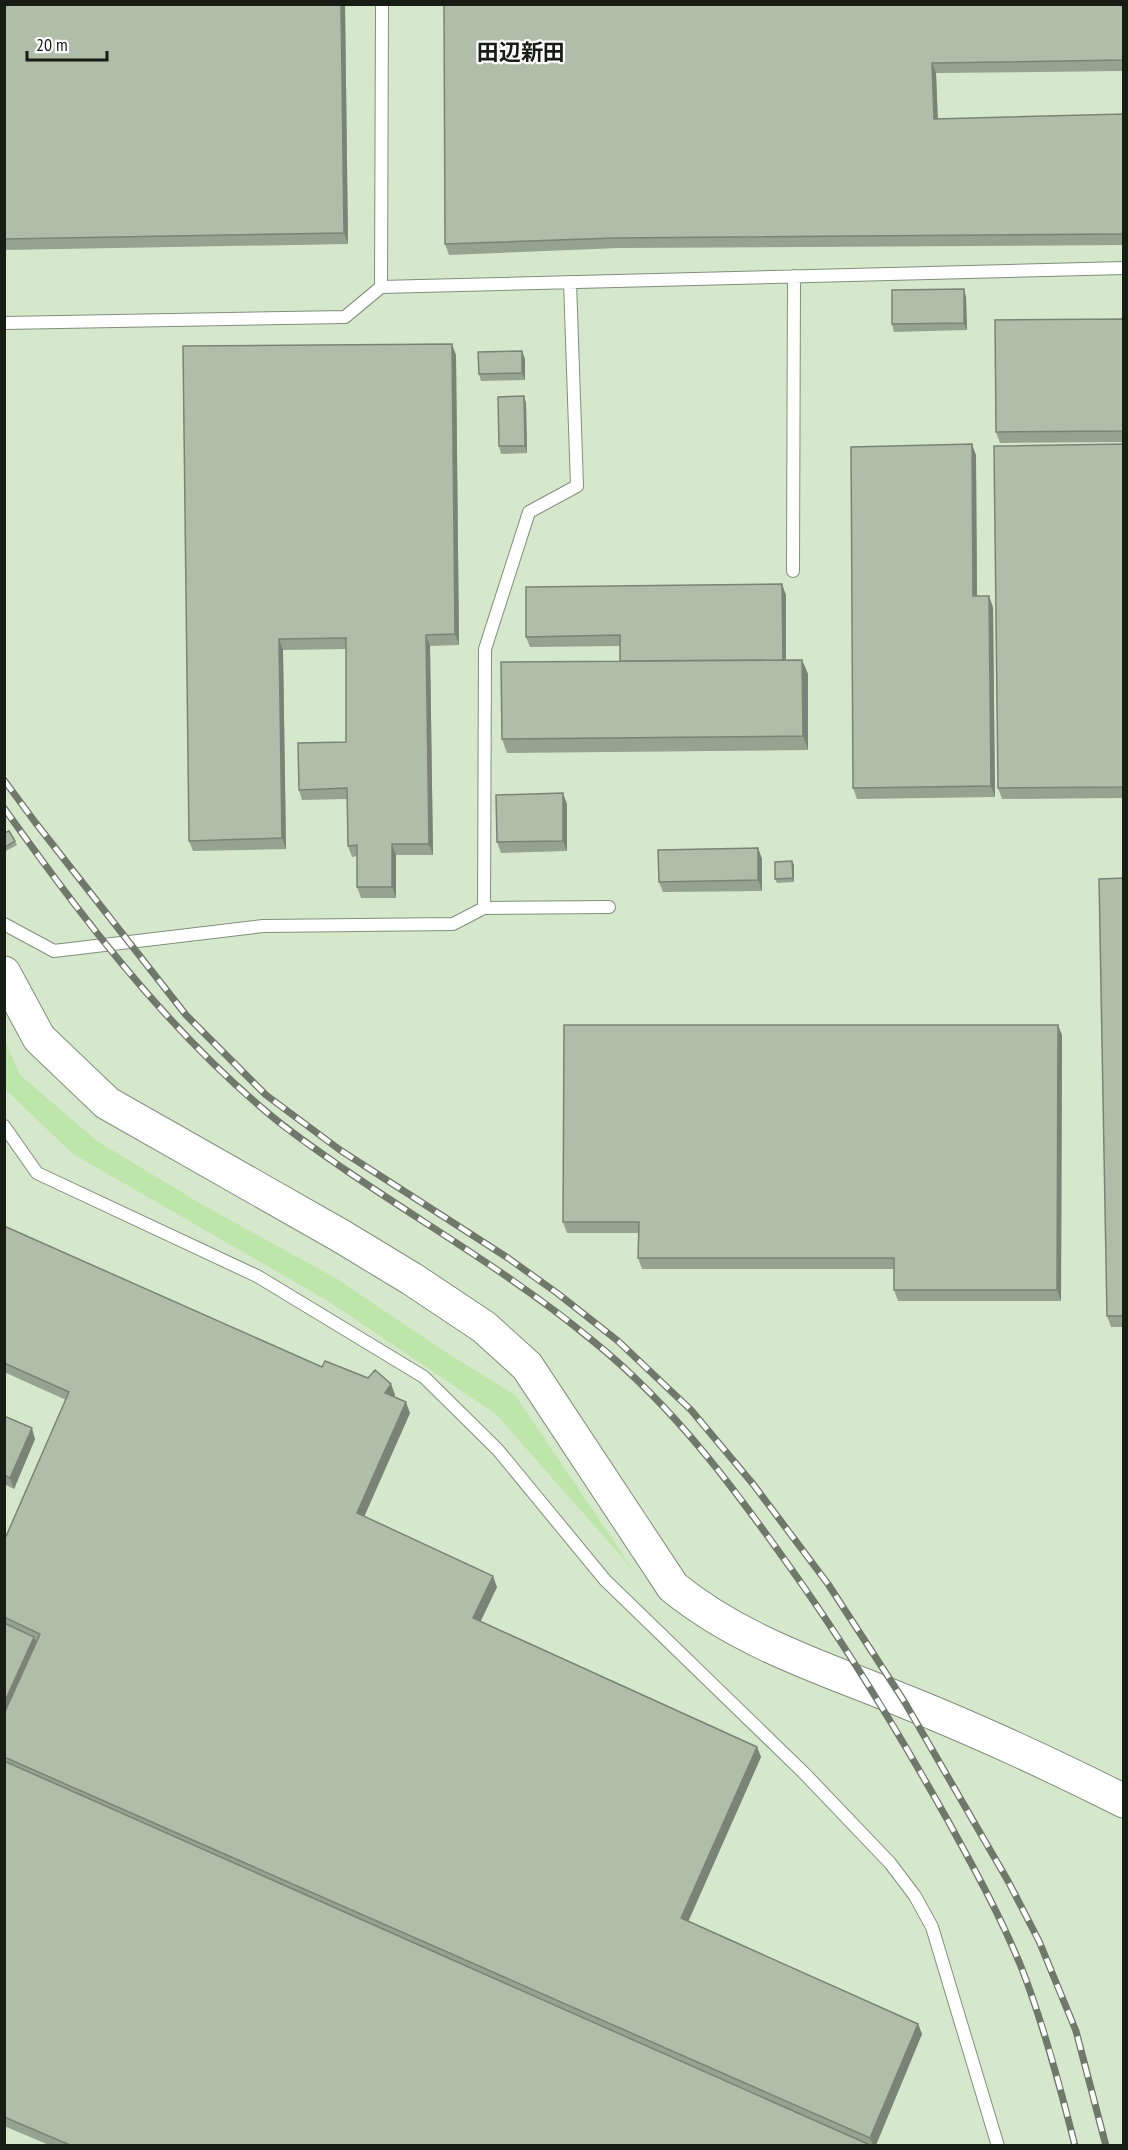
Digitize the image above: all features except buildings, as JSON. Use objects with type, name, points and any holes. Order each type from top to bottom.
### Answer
[{"type":"street","points":[[4,973],[39,1038],[107,1102],[403,1274],[484,1327],[507,1347],[527,1366],[673,1587],[698,1607],[759,1642],[954,1722],[1124,1801]]},
{"type":"lane","points":[[381,287],[382,4]]},
{"type":"lane","points":[[4,323],[345,317],[381,287],[1124,267]]},
{"type":"lane","points":[[793,571],[794,276]]},
{"type":"lane","points":[[484,908],[485,649],[529,512],[577,486],[570,282]]},
{"type":"lane","points":[[4,924],[54,951],[263,926],[453,924],[484,908],[609,907]]},
{"type":"lane","points":[[4,1126],[37,1173],[257,1276],[424,1377],[498,1450],[605,1580],[804,1773],[890,1863],[915,1896],[932,1927],[998,2145]]},
{"type":"shaded area","points":[[5,5],[1123,5],[1123,2145],[5,2145]]},
{"type":"green space","points":[[5,1040],[20,1075],[97,1141],[203,1205],[339,1280],[441,1349],[515,1395],[634,1571],[496,1414],[328,1301],[73,1154],[5,1089]]},
{"type":"railway","points":[[4,780],[186,1015],[266,1095],[340,1150],[508,1258],[618,1341],[691,1410],[753,1484],[828,1584],[904,1701],[1008,1881],[1039,1941],[1076,2031],[1106,2146]]},
{"type":"railway","points":[[4,808],[62,888],[124,966],[156,1004],[225,1075],[303,1141],[534,1295],[593,1341],[623,1367],[679,1423],[729,1484],[776,1547],[838,1638],[912,1758],[977,1874],[1005,1931],[1030,1991],[1051,2056],[1075,2146]]},
{"type":"district","name":"田辺新田","points":[[521,52]]}]
